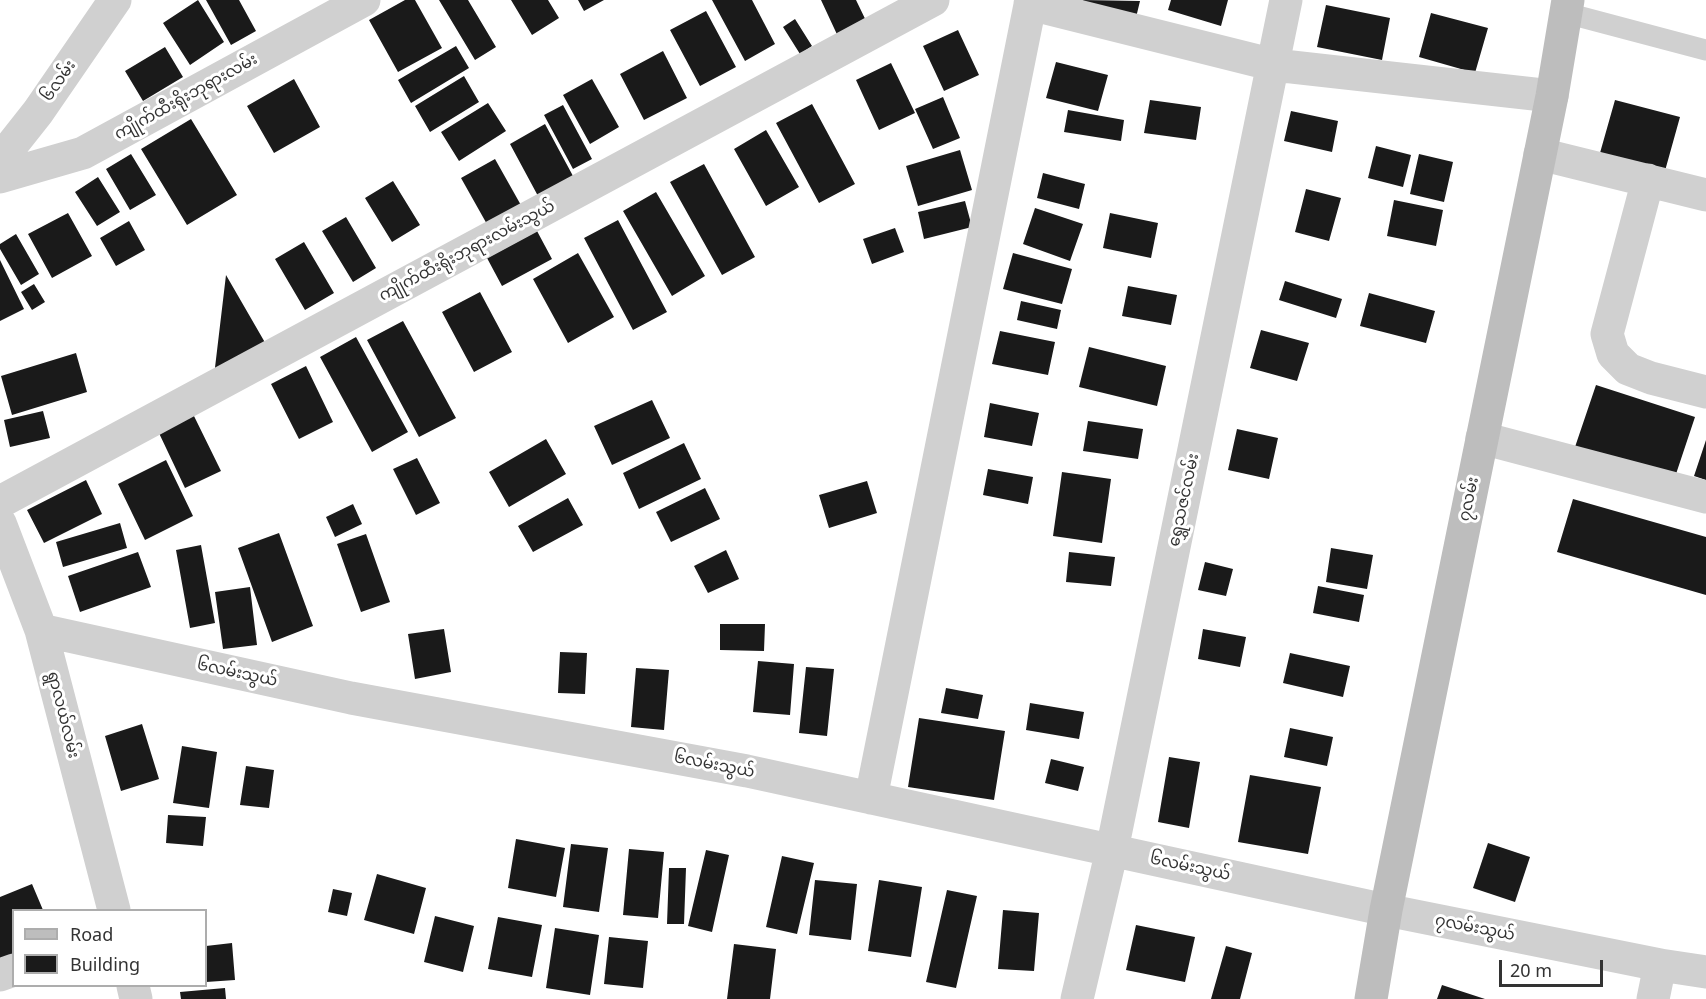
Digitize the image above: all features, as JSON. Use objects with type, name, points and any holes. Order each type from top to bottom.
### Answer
[{"type":"street","name":"၆လမ်း","points":[[0,160],[38,112],[115,0]]},
{"type":"street","name":"ကျိုက်ထီးရိုးဘုရားလမ်း","points":[[0,177],[83,153],[364,0]]},
{"type":"street","name":"ကျိုက်ထီးရိုးဘုရားလမ်းသွယ်","points":[[0,502],[933,0]]},
{"type":"street","name":"ရွှေသဇင်လမ်း","points":[[1077,999],[1112,850],[1286,0]]},
{"type":"street","points":[[871,798],[1031,2],[1274,65],[1551,96]]},
{"type":"street","name":"၇လမ်း","points":[[1371,999],[1386,910],[1551,96],[1567,7]]},
{"type":"street","points":[[1539,154],[1706,195]]},
{"type":"street","points":[[1648,180],[1607,334],[1613,354],[1628,369],[1650,378],[1706,392]]},
{"type":"street","points":[[1482,438],[1706,497]]},
{"type":"street","name":"ရွာလယ်လမ်း","points":[[0,523],[41,630],[114,909]]},
{"type":"street","name":"၆လမ်းသွယ်","points":[[41,630],[351,698],[747,771],[1386,910]]},
{"type":"street","name":"၇လမ်းသွယ်","points":[[1386,910],[1660,965],[1706,972]]},
{"type":"street","points":[[1653,999],[1660,965]]},
{"type":"lane","points":[[1567,7],[1706,50]]},
{"type":"building","points":[[198,0],[224,42],[190,65],[163,23]]},
{"type":"building","points":[[206,0],[239,0],[256,31],[231,45]]},
{"type":"building","points":[[405,0],[415,0],[442,48],[398,72],[369,20]]},
{"type":"building","points":[[439,0],[468,0],[496,47],[475,60]]},
{"type":"building","points":[[511,0],[548,0],[559,18],[532,35]]},
{"type":"building","points":[[578,0],[604,0],[584,11]]},
{"type":"building","points":[[712,0],[752,0],[775,44],[745,61]]},
{"type":"building","points":[[821,0],[856,0],[870,29],[841,43]]},
{"type":"building","points":[[1082,0],[1140,1],[1133,30]]},
{"type":"building","points":[[1171,0],[1228,0],[1221,26],[1168,10]]},
{"type":"building","points":[[1326,5],[1390,18],[1382,60],[1317,47]]},
{"type":"building","points":[[706,11],[736,67],[700,86],[670,30]]},
{"type":"building","points":[[1431,13],[1488,28],[1475,73],[1419,57]]},
{"type":"building","points":[[795,19],[812,46],[800,54],[783,27]]},
{"type":"building","points":[[958,30],[979,75],[944,91],[923,46]]},
{"type":"building","points":[[456,46],[469,68],[411,103],[398,80]]},
{"type":"building","points":[[165,47],[183,77],[143,101],[125,71]]},
{"type":"building","points":[[663,51],[687,98],[644,120],[620,74]]},
{"type":"building","points":[[1056,62],[1108,75],[1098,111],[1046,98]]},
{"type":"building","points":[[891,63],[915,113],[879,130],[856,80]]},
{"type":"building","points":[[464,76],[479,102],[430,132],[415,106]]},
{"type":"building","points":[[294,79],[320,127],[274,153],[247,106]]},
{"type":"building","points":[[592,79],[619,127],[590,144],[563,95]]},
{"type":"building","points":[[943,97],[960,138],[933,149],[915,109]]},
{"type":"building","points":[[1150,100],[1201,107],[1196,140],[1144,133]]},
{"type":"building","points":[[1615,100],[1680,117],[1663,178],[1598,160]]},
{"type":"building","points":[[488,103],[506,131],[459,161],[441,132]]},
{"type":"building","points":[[812,104],[855,184],[819,203],[776,123]]},
{"type":"building","points":[[563,105],[592,159],[573,169],[544,115]]},
{"type":"building","points":[[1068,110],[1124,120],[1121,141],[1064,132]]},
{"type":"building","points":[[1291,111],[1338,121],[1332,152],[1284,141]]},
{"type":"building","points":[[191,119],[237,195],[187,225],[141,149]]},
{"type":"building","points":[[545,124],[573,176],[538,196],[510,144]]},
{"type":"building","points":[[766,130],[799,187],[766,206],[734,149]]},
{"type":"building","points":[[1376,146],[1411,155],[1403,187],[1368,178]]},
{"type":"building","points":[[960,150],[972,190],[918,206],[906,166]]},
{"type":"building","points":[[131,154],[156,195],[130,210],[106,169]]},
{"type":"building","points":[[1419,154],[1453,162],[1444,202],[1410,194]]},
{"type":"building","points":[[495,159],[522,207],[488,226],[461,178]]},
{"type":"building","points":[[704,164],[755,257],[722,275],[670,182]]},
{"type":"building","points":[[1043,173],[1085,184],[1079,209],[1037,198]]},
{"type":"building","points":[[98,177],[120,212],[97,226],[75,192]]},
{"type":"building","points":[[393,181],[420,225],[392,242],[365,198]]},
{"type":"building","points":[[1306,189],[1341,198],[1329,241],[1295,232]]},
{"type":"building","points":[[656,192],[705,276],[672,296],[623,211]]},
{"type":"building","points":[[1394,200],[1443,210],[1436,246],[1387,236]]},
{"type":"building","points":[[965,201],[972,227],[924,239],[918,212]]},
{"type":"building","points":[[1035,208],[1083,224],[1070,261],[1023,244]]},
{"type":"building","points":[[68,213],[92,256],[52,278],[28,234]]},
{"type":"building","points":[[1110,213],[1158,223],[1151,258],[1103,248]]},
{"type":"building","points":[[346,217],[376,268],[353,282],[322,231]]},
{"type":"building","points":[[618,220],[667,312],[633,330],[584,238]]},
{"type":"building","points":[[129,221],[145,250],[116,266],[100,238]]},
{"type":"building","points":[[895,228],[904,252],[872,264],[863,239]]},
{"type":"building","points":[[537,231],[552,259],[502,286],[487,258]]},
{"type":"building","points":[[16,234],[39,274],[21,285],[0,249],[0,244]]},
{"type":"building","points":[[304,242],[334,293],[305,310],[275,259]]},
{"type":"building","points":[[578,253],[614,317],[568,343],[533,279]]},
{"type":"building","points":[[1013,253],[1072,269],[1062,304],[1003,289]]},
{"type":"building","points":[[0,260],[24,309],[0,321]]},
{"type":"building","points":[[226,275],[267,346],[214,376]]},
{"type":"building","points":[[1285,281],[1342,299],[1336,318],[1279,300]]},
{"type":"building","points":[[34,284],[45,302],[32,310],[21,292]]},
{"type":"building","points":[[1128,286],[1177,295],[1171,325],[1122,316]]},
{"type":"building","points":[[480,292],[512,352],[474,372],[442,312]]},
{"type":"building","points":[[1369,293],[1435,311],[1426,343],[1360,326]]},
{"type":"building","points":[[1021,301],[1061,310],[1057,329],[1017,320]]},
{"type":"building","points":[[403,321],[456,418],[419,437],[367,340]]},
{"type":"building","points":[[1261,330],[1309,343],[1297,381],[1250,368]]},
{"type":"building","points":[[1000,331],[1055,342],[1048,375],[992,364]]},
{"type":"building","points":[[356,337],[408,432],[372,452],[320,357]]},
{"type":"building","points":[[1089,347],[1166,366],[1157,406],[1079,387]]},
{"type":"building","points":[[76,353],[87,392],[12,415],[1,376]]},
{"type":"building","points":[[306,366],[333,422],[299,439],[271,384]]},
{"type":"building","points":[[1596,385],[1695,417],[1674,480],[1575,447]]},
{"type":"building","points":[[652,400],[670,438],[612,465],[594,426]]},
{"type":"building","points":[[990,403],[1039,413],[1032,446],[984,437]]},
{"type":"building","points":[[43,411],[50,438],[10,447],[4,420]]},
{"type":"building","points":[[193,414],[221,471],[185,488],[158,431]]},
{"type":"building","points":[[1088,421],[1143,429],[1138,459],[1083,451]]},
{"type":"building","points":[[1237,429],[1278,438],[1269,479],[1228,470]]},
{"type":"building","points":[[546,439],[566,474],[509,507],[489,472]]},
{"type":"building","points":[[1706,440],[1706,480],[1694,476]]},
{"type":"building","points":[[684,443],[701,479],[639,509],[623,473]]},
{"type":"building","points":[[417,458],[440,503],[416,515],[393,469]]},
{"type":"building","points":[[166,460],[193,516],[145,540],[118,484]]},
{"type":"building","points":[[988,469],[1033,477],[1028,504],[983,495]]},
{"type":"building","points":[[1062,472],[1111,479],[1102,543],[1053,536]]},
{"type":"building","points":[[86,480],[102,514],[44,543],[27,510]]},
{"type":"building","points":[[867,481],[877,513],[829,528],[819,495]]},
{"type":"building","points":[[705,488],[720,519],[671,542],[656,512]]},
{"type":"building","points":[[568,498],[583,525],[533,552],[518,526]]},
{"type":"building","points":[[1573,499],[1706,537],[1706,595],[1557,552]]},
{"type":"building","points":[[353,504],[362,524],[335,537],[326,517]]},
{"type":"building","points":[[120,523],[127,548],[63,567],[56,542]]},
{"type":"building","points":[[279,533],[313,626],[272,642],[238,548]]},
{"type":"building","points":[[366,534],[390,602],[361,612],[337,544]]},
{"type":"building","points":[[201,545],[215,623],[190,628],[176,550]]},
{"type":"building","points":[[1331,548],[1373,555],[1367,589],[1326,582]]},
{"type":"building","points":[[726,550],[739,579],[708,593],[694,566]]},
{"type":"building","points":[[138,552],[151,587],[80,612],[68,576]]},
{"type":"building","points":[[1069,552],[1115,557],[1111,586],[1066,582]]},
{"type":"building","points":[[1205,562],[1233,569],[1226,596],[1198,590]]},
{"type":"building","points":[[1318,586],[1364,595],[1359,622],[1313,613]]},
{"type":"building","points":[[250,587],[257,645],[223,649],[215,592]]},
{"type":"building","points":[[720,624],[765,624],[764,651],[720,650]]},
{"type":"building","points":[[444,629],[451,672],[415,679],[408,634]]},
{"type":"building","points":[[1203,629],[1246,637],[1240,667],[1198,659]]},
{"type":"building","points":[[560,652],[587,653],[585,694],[558,693]]},
{"type":"building","points":[[1290,653],[1350,666],[1343,697],[1283,683]]},
{"type":"building","points":[[758,661],[794,664],[790,715],[753,712]]},
{"type":"building","points":[[806,667],[834,669],[827,736],[799,733]]},
{"type":"building","points":[[636,668],[669,670],[664,730],[631,727]]},
{"type":"building","points":[[946,688],[983,695],[978,719],[941,713]]},
{"type":"building","points":[[1030,703],[1084,712],[1079,739],[1026,730]]},
{"type":"building","points":[[919,718],[1005,731],[994,800],[908,787]]},
{"type":"building","points":[[142,724],[159,779],[121,791],[105,736]]},
{"type":"building","points":[[1290,728],[1333,737],[1327,766],[1284,757]]},
{"type":"building","points":[[182,746],[217,752],[209,808],[173,803]]},
{"type":"building","points":[[1169,757],[1200,762],[1189,828],[1158,822]]},
{"type":"building","points":[[1051,759],[1084,767],[1078,791],[1045,783]]},
{"type":"building","points":[[246,766],[274,770],[269,808],[240,805]]},
{"type":"building","points":[[1250,775],[1321,787],[1308,854],[1238,842]]},
{"type":"building","points":[[168,815],[206,817],[203,846],[166,843]]},
{"type":"building","points":[[516,839],[565,848],[556,897],[508,888]]},
{"type":"building","points":[[1488,843],[1530,857],[1515,902],[1473,888]]},
{"type":"building","points":[[571,844],[608,848],[599,912],[563,907]]},
{"type":"building","points":[[629,849],[664,852],[658,918],[623,915]]},
{"type":"building","points":[[706,850],[729,855],[712,932],[688,926]]},
{"type":"building","points":[[782,856],[814,863],[797,934],[766,927]]},
{"type":"building","points":[[669,868],[686,868],[684,924],[667,924]]},
{"type":"building","points":[[377,874],[426,888],[414,934],[364,920]]},
{"type":"building","points":[[815,880],[857,884],[851,940],[809,935]]},
{"type":"building","points":[[879,880],[922,887],[911,957],[868,951]]},
{"type":"building","points":[[32,884],[43,909],[12,909],[12,955],[0,960],[0,897]]},
{"type":"building","points":[[333,889],[352,893],[347,916],[328,912]]},
{"type":"building","points":[[947,890],[977,896],[956,988],[926,982]]},
{"type":"building","points":[[1003,910],[1039,913],[1034,971],[998,969]]},
{"type":"building","points":[[435,916],[474,926],[463,972],[424,962]]},
{"type":"building","points":[[498,917],[542,925],[532,977],[488,969]]},
{"type":"building","points":[[1136,925],[1195,937],[1185,982],[1126,970]]},
{"type":"building","points":[[555,928],[599,935],[590,995],[546,988]]},
{"type":"building","points":[[609,937],[648,941],[643,988],[604,984]]},
{"type":"building","points":[[232,943],[235,980],[207,982],[207,946]]},
{"type":"building","points":[[734,944],[776,949],[770,999],[727,999]]},
{"type":"building","points":[[1226,946],[1252,953],[1240,999],[1211,999]]},
{"type":"building","points":[[1442,985],[1485,999],[1437,999]]},
{"type":"building","points":[[225,988],[226,999],[181,999],[180,992]]}]
